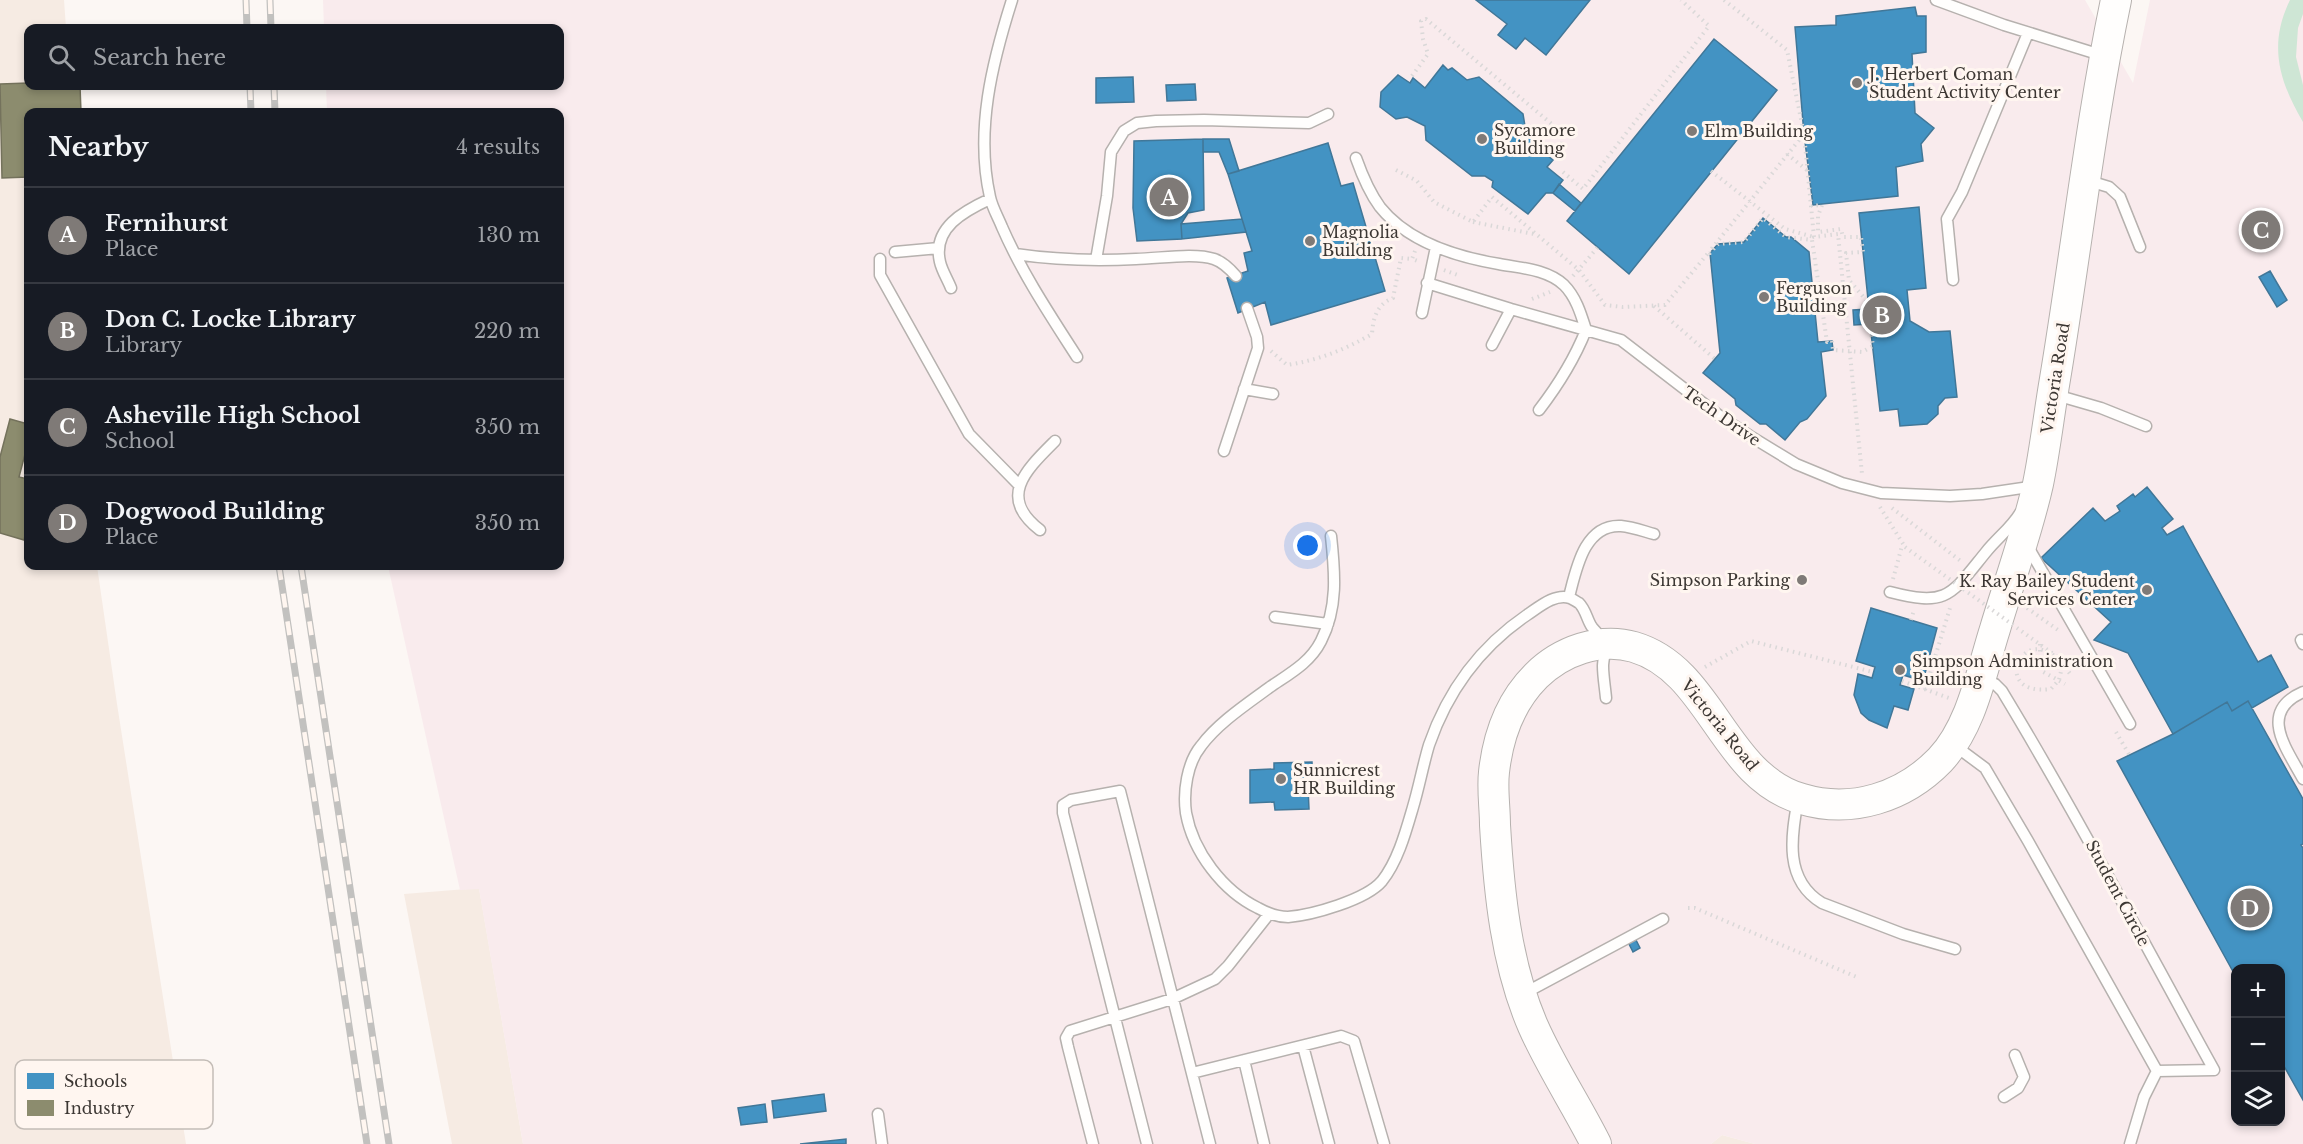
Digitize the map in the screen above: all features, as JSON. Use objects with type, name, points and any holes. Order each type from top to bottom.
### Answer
[{"type":"street","name":"Victoria Road","points":[[1596,1144],[1532,1023],[1522,994],[1504,919],[1497,861],[1494,773],[1499,744],[1507,720],[1522,689],[1544,668],[1564,655],[1584,647],[1605,644],[1627,645],[1644,650],[1666,662],[1693,689],[1751,769],[1775,787],[1798,799],[1827,805],[1850,806],[1873,800],[1897,791],[1922,776],[1953,744],[1976,691],[2038,485],[2104,56],[2116,0]]},
{"type":"lane","points":[[1012,0],[996,54],[987,108],[984,152],[990,199],[1015,254],[1052,319],[1077,357]]},
{"type":"lane","points":[[1936,0],[2028,33],[2104,56]]},
{"type":"lane","points":[[1953,280],[1947,219],[1962,192],[2028,33]]},
{"type":"lane","points":[[1096,260],[1107,196],[1111,152],[1124,131],[1137,123],[1156,121],[1309,123],[1328,114]]},
{"type":"lane","points":[[1356,158],[1364,179],[1382,208],[1407,230],[1436,247],[1471,259],[1518,267],[1550,276],[1563,285],[1573,297],[1587,330],[1563,378],[1539,410]]},
{"type":"lane","points":[[2086,180],[2109,187],[2120,197],[2140,247]]},
{"type":"lane","points":[[951,288],[940,262],[940,238],[951,223],[963,213],[990,199]]},
{"type":"lane","points":[[1422,313],[1436,247]]},
{"type":"lane","points":[[895,252],[939,248]]},
{"type":"lane","points":[[1015,254],[1096,260],[1198,256],[1213,258],[1223,263],[1236,276]]},
{"type":"lane","points":[[880,259],[880,275],[969,434],[1018,485]]},
{"type":"lane","name":"Tech Drive","points":[[1427,283],[1621,340],[1722,417],[1777,454],[1842,483],[1865,490],[1905,495],[1950,496],[1982,494],[2038,485]]},
{"type":"lane","points":[[1224,451],[1258,348],[1257,337],[1247,308]]},
{"type":"lane","points":[[1492,345],[1511,309]]},
{"type":"lane","points":[[1244,389],[1273,394]]},
{"type":"lane","points":[[2052,394],[2101,408],[2146,426]]},
{"type":"lane","points":[[1040,530],[1021,512],[1018,485],[1033,464],[1055,441]]},
{"type":"lane","points":[[1890,592],[1914,598],[1928,598],[1943,597],[1953,591],[2014,523],[2038,485]]},
{"type":"lane","points":[[1569,597],[1581,555],[1590,540],[1611,527],[1620,526],[1654,534]]},
{"type":"lane","points":[[1331,536],[1334,605],[1321,642],[1298,670],[1264,692],[1220,727],[1200,747],[1190,766],[1186,790],[1186,813],[1208,865],[1224,886],[1246,903],[1269,914],[1287,917],[1353,900],[1372,890],[1382,880],[1404,838],[1429,745],[1458,682],[1478,656],[1510,627],[1550,600],[1569,597],[1578,602],[1590,624],[1605,644],[1603,668],[1606,698]]},
{"type":"lane","points":[[2022,537],[2130,724]]},
{"type":"lane","points":[[1275,617],[1328,624]]},
{"type":"lane","name":"Student Circle","points":[[1976,691],[1995,684],[2002,690],[2077,816],[2214,1071],[2157,1071]]},
{"type":"lane","points":[[2303,692],[2290,698],[2284,707],[2279,716],[2279,732],[2303,779]]},
{"type":"lane","points":[[1953,744],[1984,768],[2028,841],[2157,1071],[2144,1096],[2130,1144]]},
{"type":"lane","points":[[1147,1144],[1063,813],[1063,805],[1071,800],[1120,791],[1210,1144]]},
{"type":"lane","points":[[1798,799],[1793,827],[1792,852],[1802,887],[1810,896],[1822,903],[1903,934],[1955,949]]},
{"type":"lane","points":[[1093,1144],[1066,1038],[1070,1031],[1172,999],[1215,979],[1269,914]]},
{"type":"lane","points":[[1522,994],[1663,919]]},
{"type":"lane","points":[[1192,1073],[1341,1036],[1354,1041],[1384,1144]]},
{"type":"lane","points":[[1303,1046],[1329,1144]]},
{"type":"lane","points":[[2004,1097],[2018,1088],[2024,1077],[2015,1055]]},
{"type":"lane","points":[[1244,1060],[1264,1144]]},
{"type":"lane","points":[[878,1114],[882,1144]]},
{"type":"path","points":[[1563,172],[1583,189],[1709,26],[1681,0]]},
{"type":"path","points":[[1724,0],[1787,51],[1804,134],[1814,237]]},
{"type":"path","points":[[1413,76],[1428,54],[1421,21],[1426,19],[1559,130],[1563,146],[1556,156]]},
{"type":"path","points":[[1473,222],[1492,197],[1579,270],[1605,304],[1623,308],[1665,305],[1804,134]]},
{"type":"path","points":[[1787,154],[1808,171]]},
{"type":"path","points":[[1396,170],[1417,181],[1434,202],[1473,222],[1536,234]]},
{"type":"path","points":[[1711,171],[1785,229],[1814,237],[1838,234],[1865,490]]},
{"type":"path","points":[[1709,252],[1718,244],[1744,242],[1763,218],[1786,237],[1812,240],[1827,342],[1832,341],[1833,350],[1849,353],[1862,352],[1873,346],[1866,300],[1849,280],[1846,253],[1863,252],[1862,237],[1843,237],[1841,229],[1818,232],[1818,216],[1822,205],[1811,206]]},
{"type":"path","points":[[1269,348],[1287,365],[1311,361],[1338,352],[1364,338],[1372,333],[1376,313],[1385,301],[1393,298],[1401,258],[1412,259]]},
{"type":"path","points":[[1653,306],[1715,358]]},
{"type":"path","points":[[1878,503],[1904,546],[2056,656],[2059,662],[2062,667],[2059,680],[2051,689],[2034,691],[2019,681],[2016,673],[2017,662],[2022,654],[2031,649],[2041,649],[2051,654],[2060,660],[2071,675]]},
{"type":"path","points":[[1898,563],[1904,546]]},
{"type":"path","points":[[1924,690],[1952,603]]},
{"type":"path","points":[[1698,671],[1751,641],[1873,672]]},
{"type":"path","points":[[2040,644],[2040,670],[2065,684]]},
{"type":"path","points":[[1902,681],[1924,690],[1976,691]]},
{"type":"path","points":[[1688,908],[1695,908],[1859,978]]},
{"type":"shaded area","points":[[0,0],[64,0],[66,24],[24,24],[24,90],[68,90],[69,108],[24,108],[24,570],[98,570],[173,1060],[15,1060],[15,1129],[184,1129],[186,1144],[0,1144]]},
{"type":"shaded area","points":[[323,0],[2085,0],[2133,83],[2150,0],[2303,0],[2303,1144],[1755,1144],[1722,1135],[1711,1144],[523,1144],[479,889],[460,890],[389,570],[564,570],[564,108],[327,108],[326,90],[564,90],[564,24],[324,24]]},
{"type":"shaded area","points":[[479,888],[523,1144],[452,1144],[404,894]]},
{"type":"shaded area","points":[[1722,1135],[1755,1144],[1711,1144]]},
{"type":"green space","points":[[2290,0],[2303,0],[2296,57],[2303,85],[2303,122],[2288,92],[2279,62],[2279,32]]},
{"type":"building: Schools","points":[[1476,0],[1590,0],[1546,55],[1525,38],[1516,49],[1498,35],[1507,24]]},
{"type":"building: Schools","name":"J. Herbert Coman Student Activity Center","points":[[1915,7],[1917,16],[1926,16],[1926,52],[1912,54],[1915,113],[1934,128],[1921,144],[1923,161],[1896,167],[1898,196],[1813,205],[1804,134],[1795,27],[1836,25],[1836,16]]},
{"type":"building: Schools","name":"Elm Building","points":[[1714,39],[1777,90],[1629,274],[1567,221]]},
{"type":"building: Schools","name":"Sycamore Building","points":[[1443,65],[1448,70],[1452,68],[1467,80],[1479,77],[1523,114],[1525,126],[1539,138],[1536,142],[1543,147],[1541,150],[1553,160],[1547,167],[1563,180],[1553,193],[1546,193],[1528,214],[1492,187],[1493,181],[1485,176],[1472,176],[1426,140],[1425,126],[1407,117],[1396,119],[1380,107],[1381,92],[1398,75],[1410,83],[1413,78],[1425,88]]},
{"type":"building: Schools","points":[[1133,77],[1134,102],[1096,103],[1096,78]]},
{"type":"building: Schools","points":[[1195,84],[1196,100],[1167,101],[1166,85]]},
{"type":"building: Schools","points":[[1203,139],[1204,210],[1188,213],[1181,224],[1182,239],[1137,241],[1133,208],[1134,141]]},
{"type":"building: Schools","points":[[1203,139],[1229,139],[1239,171],[1228,174],[1219,152],[1203,152]]},
{"type":"building: Schools","name":"Magnolia Building","points":[[1328,143],[1341,186],[1353,183],[1385,291],[1271,325],[1265,302],[1238,313],[1227,278],[1248,271],[1244,253],[1252,251],[1228,174]]},
{"type":"building: Schools","points":[[1559,184],[1581,203],[1575,211],[1553,193]]},
{"type":"building: Schools","points":[[1919,207],[1926,288],[1907,290],[1910,321],[1929,332],[1950,331],[1957,397],[1945,398],[1938,406],[1938,414],[1927,424],[1900,426],[1898,409],[1880,411],[1870,324],[1854,325],[1853,310],[1869,309],[1859,213]]},
{"type":"building: Schools","name":"Ferguson Building","points":[[1763,218],[1809,252],[1818,342],[1832,341],[1833,350],[1821,352],[1826,396],[1785,440],[1766,424],[1760,424],[1736,405],[1735,399],[1703,373],[1720,353],[1710,253],[1718,244],[1744,242]]},
{"type":"building: Schools","points":[[1242,219],[1246,232],[1182,239],[1181,224]]},
{"type":"building: Schools","points":[[2270,271],[2287,300],[2277,307],[2259,277]]},
{"type":"building: Schools","name":"K. Ray Bailey Student Services Center","points":[[2147,487],[2173,519],[2162,528],[2167,535],[2183,526],[2258,662],[2271,655],[2288,687],[2252,708],[2248,701],[2232,711],[2227,702],[2173,734],[2128,653],[2094,640],[2111,622],[2041,558],[2093,508],[2105,521],[2120,511],[2117,506],[2133,494],[2135,497]]},
{"type":"building: Schools","name":"Simpson Administration Building","points":[[1871,608],[1937,628],[1923,681],[1903,675],[1900,685],[1914,689],[1908,710],[1894,706],[1887,728],[1869,720],[1861,713],[1854,695],[1858,674],[1872,678],[1875,667],[1856,661]]},
{"type":"building: Schools","points":[[2248,701],[2303,799],[2303,844],[2301,845],[2303,848],[2303,1100],[2285,1068],[2285,964],[2231,964],[2231,968],[2117,761],[2173,734],[2227,702],[2232,711]]},
{"type":"building: Schools","name":"Sunnicrest HR Building","points":[[1312,762],[1313,787],[1308,787],[1309,809],[1275,810],[1274,802],[1250,803],[1250,770],[1274,769],[1274,763]]},
{"type":"building: Schools","points":[[1635,938],[1640,948],[1633,952],[1628,942]]},
{"type":"building: Schools","points":[[824,1094],[826,1111],[774,1118],[772,1101]]},
{"type":"building: Schools","points":[[765,1104],[767,1122],[741,1125],[738,1108]]},
{"type":"building: Schools","points":[[846,1139],[846,1144],[800,1144]]},
{"type":"building: Industry","points":[[24,83],[24,90],[80,90],[81,108],[24,108],[24,177],[2,178],[0,84]]},
{"type":"building: Industry","points":[[10,419],[24,423],[24,458],[19,477],[24,478],[24,540],[0,533],[0,457]]},
{"type":"railway","points":[[246,0],[247,24]]},
{"type":"railway","points":[[270,0],[271,24]]},
{"type":"railway","points":[[250,90],[251,108]]},
{"type":"railway","points":[[274,90],[275,108]]},
{"type":"railway","points":[[280,570],[367,1144]]},
{"type":"railway","points":[[302,570],[389,1144]]},
{"type":"place","name":"J. Herbert Coman Student Activity Center","points":[[1857,83]]},
{"type":"place","name":"Elm Building","points":[[1692,131]]},
{"type":"place","name":"Sycamore Building","points":[[1482,139]]},
{"type":"place","name":"Fernihurst","points":[[1169,197]]},
{"type":"place","name":"Asheville High School","points":[[2261,230]]},
{"type":"place","name":"Magnolia Building","points":[[1310,241]]},
{"type":"place","name":"Ferguson Building","points":[[1764,297]]},
{"type":"place","name":"Don C. Locke Library","points":[[1882,315]]},
{"type":"place","name":"Simpson Parking","points":[[1802,580]]},
{"type":"place","name":"K. Ray Bailey Student Services Center","points":[[2147,590]]},
{"type":"place","name":"Simpson Administration Building","points":[[1900,670]]},
{"type":"place","name":"Sunnicrest HR Building","points":[[1281,779]]},
{"type":"place","name":"Dogwood Building","points":[[2250,908]]}]
